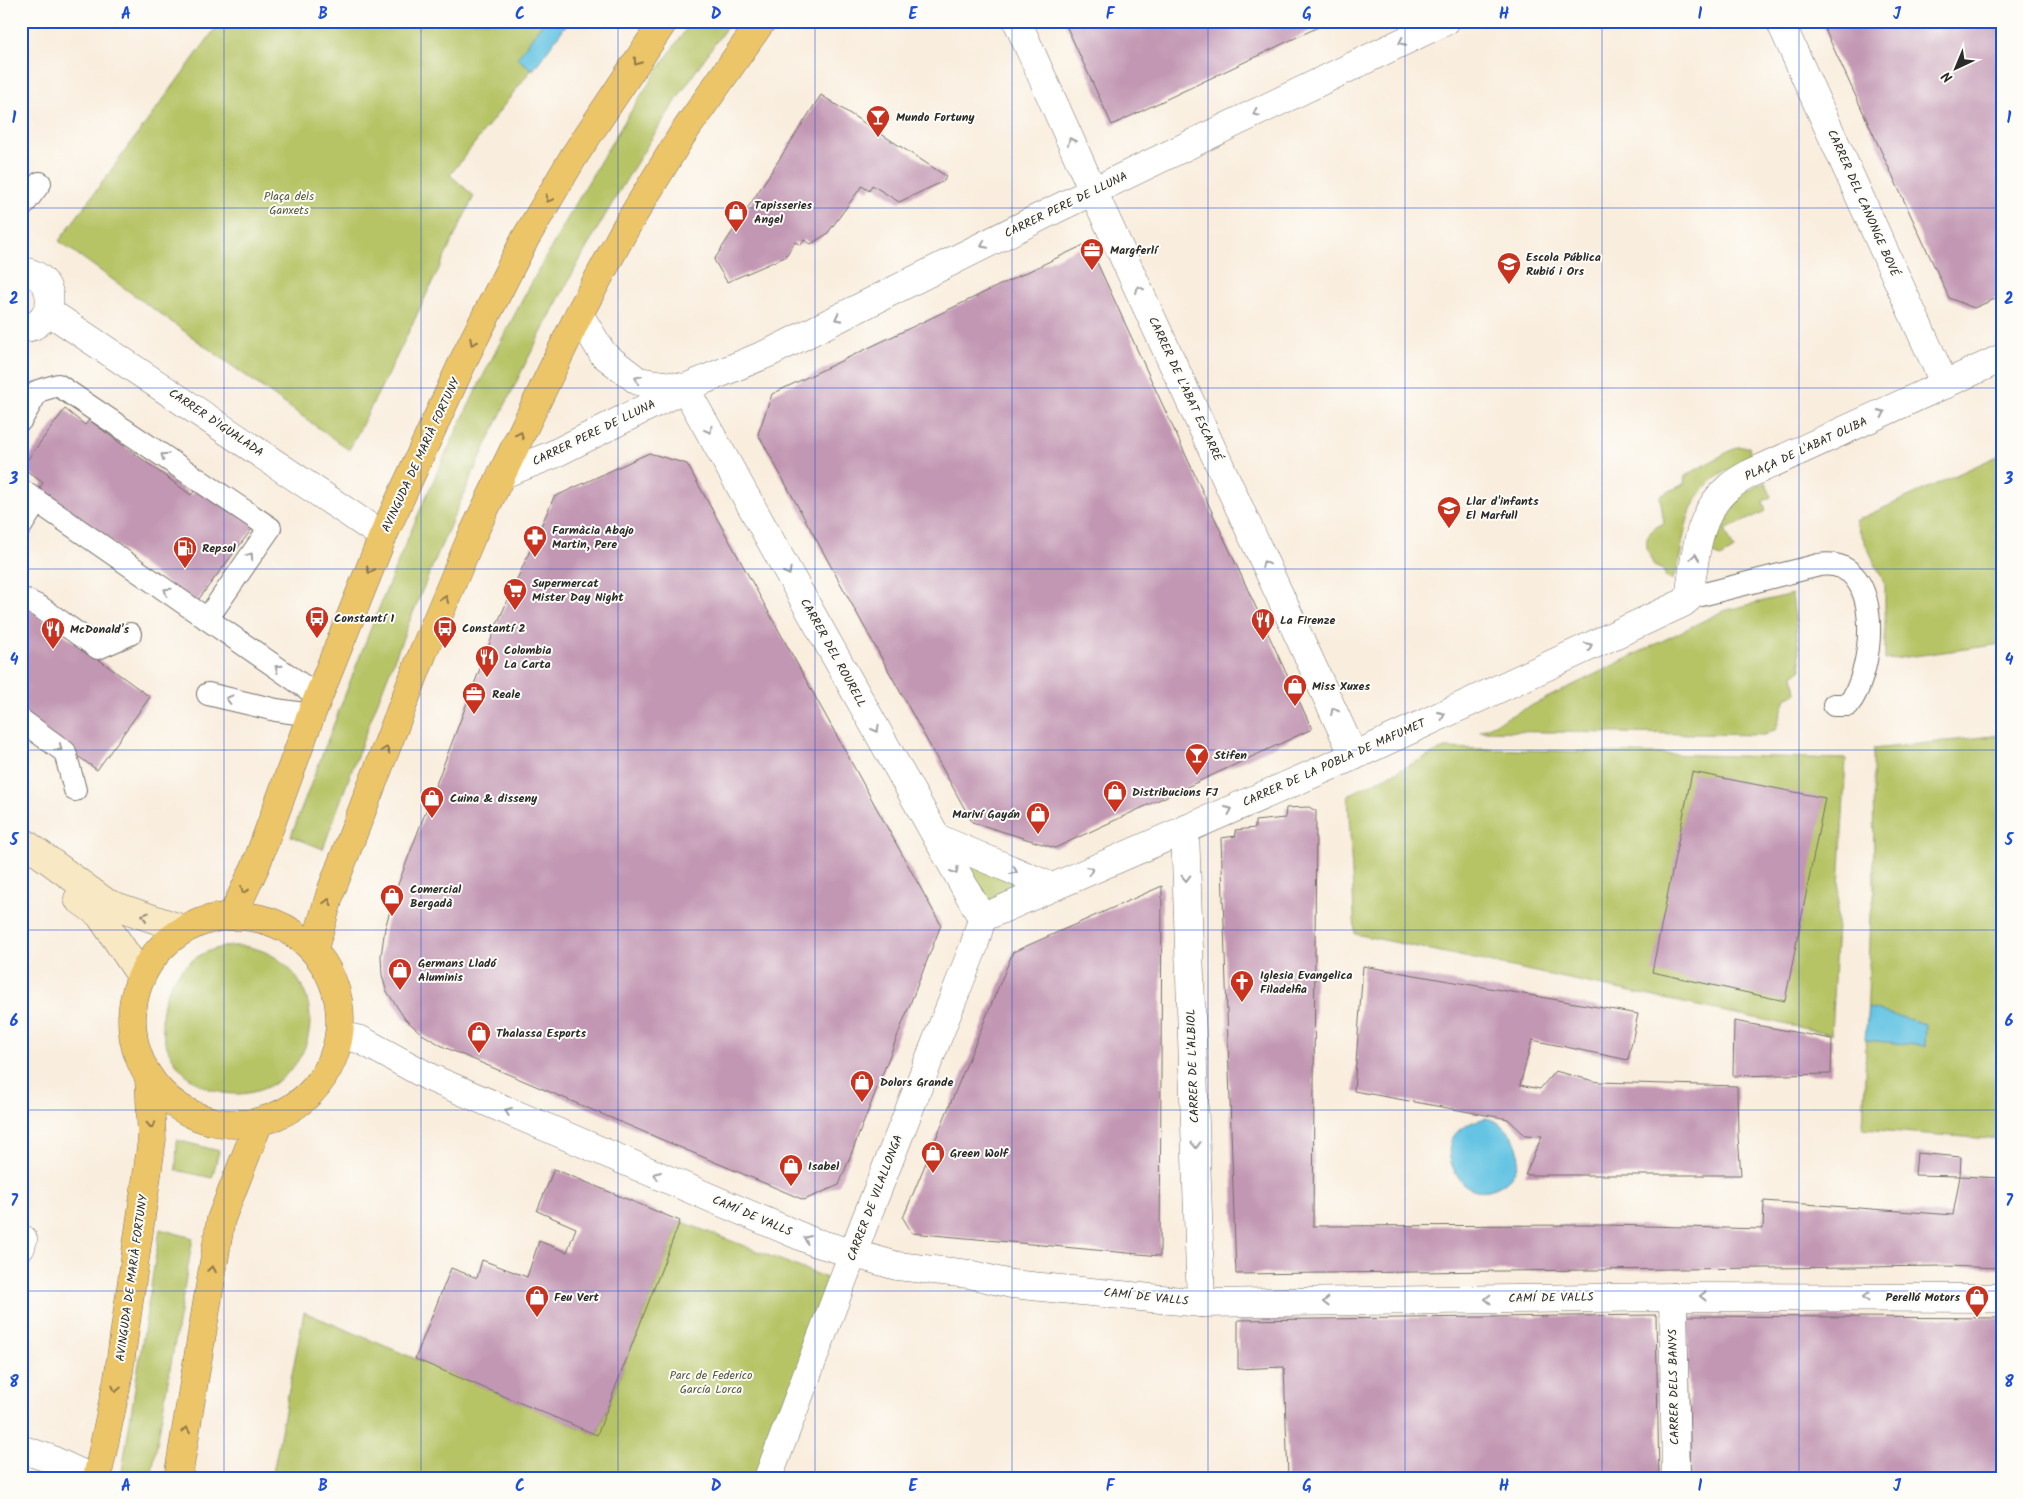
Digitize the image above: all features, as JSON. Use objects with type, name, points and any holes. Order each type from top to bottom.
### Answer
[{"type":"main road","name":"AVINGUDA DE MARIÀ FORTUNY","points":[[232,916],[256,864],[314,706],[384,536],[467,353],[525,239],[574,156],[664,21]]},
{"type":"main road","points":[[314,949],[331,891],[424,650],[470,538],[579,314],[626,227],[682,136],[762,21]]},
{"type":"main road","points":[[21,840],[103,909],[141,976]]},
{"type":"main road","points":[[21,859],[103,909],[183,929]]},
{"type":"main road","points":[[232,916],[253,918],[286,929],[314,949],[329,971],[338,999],[340,1035],[326,1074],[313,1092],[288,1110],[259,1122],[229,1124],[204,1119],[182,1109],[163,1094],[149,1077],[132,1027],[135,999],[141,976],[162,948],[183,929],[202,922],[232,916]]},
{"type":"main road","name":"AVINGUDA DE MARIÀ FORTUNY","points":[[98,1478],[118,1378],[152,1139],[149,1077]]},
{"type":"main road","points":[[178,1478],[221,1219],[259,1122]]},
{"type":"street","name":"CARRER DE L'ABAT ESCARRÉ","points":[[1017,21],[1093,191],[1354,756]]},
{"type":"street","name":"CARRER PERE DE LLUNA","points":[[501,475],[552,455],[685,388],[771,352],[1093,191],[1446,21]]},
{"type":"street","name":"CARRER DEL CANONGE BOVÉ","points":[[1780,21],[1945,384]]},
{"type":"street","points":[[21,271],[31,272],[39,277],[46,284],[50,293],[48,312],[35,325],[21,328]]},
{"type":"street","name":"CARRER D'IGUALADA","points":[[48,312],[384,536]]},
{"type":"street","name":"CARRER PERE DE LLUNA","points":[[579,314],[603,354],[638,381],[685,388]]},
{"type":"street","name":"PLAÇA DE L'ABAT OLIBA","points":[[1686,600],[1698,539],[1713,503],[1729,487],[1748,474],[2002,358]]},
{"type":"street","name":"CARRER DEL ROURELL","points":[[685,388],[982,918]]},
{"type":"street","name":"CARRER DE LA POBLA DE MAFUMET","points":[[982,918],[1354,756],[1686,600]]},
{"type":"street","name":"CARRER DE L'ALBIOL","points":[[1185,829],[1201,1303]]},
{"type":"street","points":[[937,838],[1052,887]]},
{"type":"street","name":"CARRER DE VILALLONGA","points":[[768,1478],[853,1254],[974,946],[982,918]]},
{"type":"street","name":"CAMÍ DE VALLS","points":[[340,1035],[361,1040],[440,1082],[814,1242],[897,1266],[969,1274],[1012,1284],[1201,1303],[1673,1296],[2002,1298]]},
{"type":"street","name":"CARRER DELS BANYS","points":[[1673,1296],[1676,1478]]},
{"type":"street","points":[[21,1449],[48,1458],[91,1478]]},
{"type":"lane","points":[[21,208],[40,183]]},
{"type":"lane","points":[[21,420],[38,391],[58,385],[270,528],[207,619]]},
{"type":"lane","points":[[21,526],[29,496],[207,619],[314,706]]},
{"type":"lane","points":[[1686,600],[1819,565],[1828,564],[1844,568],[1857,579],[1866,596],[1867,653],[1863,675],[1852,700],[1848,705],[1834,705]]},
{"type":"lane","points":[[21,598],[40,607],[98,648],[130,634]]},
{"type":"lane","points":[[208,694],[276,710],[314,706]]},
{"type":"lane","points":[[21,720],[65,752],[74,790]]},
{"type":"green space","name":"Plaça dels Ganxets","points":[[221,21],[569,21],[450,175],[474,196],[396,358],[349,450],[59,241]]},
{"type":"green space","points":[[692,21],[731,21],[665,117],[605,215],[549,317],[498,420],[450,526],[405,633],[323,849],[291,836],[399,559],[479,384],[523,298],[598,165],[643,92]]},
{"type":"green space","points":[[1737,447],[1749,447],[1751,457],[1713,480],[1697,498],[1687,523],[1677,570],[1672,580],[1666,577],[1663,570],[1654,566],[1647,547],[1648,536],[1656,527],[1664,523],[1660,496],[1684,484],[1685,476]]},
{"type":"green space","points":[[2002,454],[2002,644],[1885,660],[1885,585],[1855,521]]},
{"type":"green space","points":[[1766,482],[1771,497],[1763,501],[1766,511],[1725,530],[1734,549],[1720,558],[1712,552],[1711,545],[1714,533],[1723,515],[1741,496]]},
{"type":"green space","points":[[1792,594],[1801,670],[1793,674],[1796,693],[1786,698],[1776,729],[1764,735],[1480,731],[1723,611]]},
{"type":"green space","points":[[2002,735],[2002,1140],[1863,1129],[1871,914],[1874,897],[1873,749]]},
{"type":"green space","points":[[1445,748],[1846,759],[1831,1034],[1355,934],[1348,795]]},
{"type":"green space","points":[[951,850],[1035,887],[984,909]]},
{"type":"green space","points":[[236,946],[251,947],[265,951],[289,967],[305,991],[309,1005],[309,1035],[305,1049],[289,1073],[265,1089],[251,1093],[236,1094],[221,1093],[207,1089],[183,1073],[167,1049],[163,1035],[162,1020],[163,1005],[167,991],[183,967],[207,951],[221,947]]},
{"type":"green space","points":[[177,1140],[219,1151],[212,1178],[176,1170]]},
{"type":"green space","name":"Parc de Federico García Lorca","points":[[680,1221],[842,1284],[768,1478],[272,1478],[304,1312],[597,1435]]},
{"type":"green space","points":[[160,1229],[193,1238],[151,1478],[121,1478]]},
{"type":"water","points":[[544,21],[569,21],[533,70],[517,58]]},
{"type":"water","points":[[1868,1008],[1926,1024],[1925,1046],[1865,1040]]},
{"type":"water","points":[[1486,1118],[1500,1124],[1511,1135],[1518,1150],[1518,1164],[1512,1176],[1502,1185],[1489,1190],[1476,1190],[1464,1184],[1455,1172],[1449,1152],[1450,1144],[1459,1130],[1475,1121]]},
{"type":"building","points":[[1064,21],[1331,21],[1112,125]]},
{"type":"building","points":[[1821,21],[2002,21],[2002,296],[1974,308],[1949,298]]},
{"type":"building","points":[[821,95],[946,176],[944,181],[899,202],[872,185],[869,191],[862,186],[827,234],[811,244],[804,240],[801,245],[795,242],[785,257],[727,282],[714,260]]},
{"type":"building","points":[[1088,243],[1312,729],[1055,848],[972,822],[758,434],[772,394]]},
{"type":"building","points":[[65,409],[85,425],[89,420],[191,495],[200,485],[255,525],[195,604],[39,488],[43,483],[22,467]]},
{"type":"building","points":[[649,453],[687,464],[941,925],[839,1185],[804,1200],[444,1047],[422,1034],[405,1019],[386,990],[382,975],[381,956],[385,928],[397,887],[497,624],[554,497]]},
{"type":"building","name":"McDonald's","points":[[21,603],[150,697],[97,770],[21,715]]},
{"type":"building","points":[[1692,772],[1825,798],[1785,1001],[1652,972]]},
{"type":"building","points":[[1309,807],[1316,811],[1313,1226],[1606,1225],[1763,1229],[1764,1201],[1953,1215],[1960,1176],[2002,1178],[2002,1225],[1999,1240],[2002,1240],[2002,1268],[1945,1266],[1236,1274],[1221,838],[1236,836],[1235,830],[1255,828],[1255,821],[1285,818],[1286,808]]},
{"type":"building","points":[[1162,886],[1160,1256],[912,1233],[903,1218],[1013,952]]},
{"type":"building","points":[[1363,966],[1638,1014],[1628,1060],[1532,1040],[1520,1085],[1540,1089],[1555,1071],[1598,1082],[1737,1086],[1741,1175],[1525,1175],[1542,1136],[1525,1135],[1508,1119],[1354,1091]]},
{"type":"building","points":[[1734,1021],[1832,1039],[1831,1074],[1733,1076]]},
{"type":"building","points":[[1917,1153],[1961,1157],[1960,1176],[1915,1175]]},
{"type":"building","name":"Feu Vert","points":[[554,1169],[680,1221],[597,1435],[415,1359],[451,1268],[477,1278],[482,1260],[527,1277],[539,1241],[567,1252],[576,1228],[537,1211]]},
{"type":"building","points":[[1656,1315],[1659,1478],[1288,1478],[1284,1367],[1238,1369],[1238,1320]]},
{"type":"building","points":[[1687,1316],[2002,1318],[2002,1478],[1998,1476],[1691,1478]]},
{"type":"place","name":"Mundo Fortuny","points":[[878,138]]},
{"type":"place","name":"Tapisseries Angel","points":[[736,233]]},
{"type":"place","name":"Margferlí","points":[[1092,271]]},
{"type":"place","name":"Escola Pública Rubió i Ors","points":[[1509,285]]},
{"type":"place","name":"Llar d'infants El Marfull","points":[[1449,529]]},
{"type":"place","name":"Farmàcia Abajo Martin, Pere","points":[[535,558]]},
{"type":"place","name":"Repsol","points":[[185,569]]},
{"type":"place","name":"Supermercat Mister Day Night","points":[[515,611]]},
{"type":"place","name":"Constantí 1","points":[[317,639]]},
{"type":"place","name":"La Firenze","points":[[1263,641]]},
{"type":"place","name":"Constantí 2","points":[[445,649]]},
{"type":"place","name":"McDonald's","points":[[53,650]]},
{"type":"place","name":"Colombia La Carta","points":[[487,678]]},
{"type":"place","name":"Miss Xuxes","points":[[1295,707]]},
{"type":"place","name":"Reale","points":[[474,715]]},
{"type":"place","name":"Stifen","points":[[1197,776]]},
{"type":"place","name":"Distribucions FJ","points":[[1115,813]]},
{"type":"place","name":"Cuina & disseny","points":[[432,819]]},
{"type":"place","name":"Mariví Gayán","points":[[1038,835]]},
{"type":"place","name":"Comercial Bergadà","points":[[392,917]]},
{"type":"place","name":"Germans Lladó Aluminis","points":[[400,991]]},
{"type":"place","name":"Iglesia Evangelica Filadelfia","points":[[1242,1003]]},
{"type":"place","name":"Thalassa Esports","points":[[479,1054]]},
{"type":"place","name":"Dolors Grande","points":[[862,1103]]},
{"type":"place","name":"Green Wolf","points":[[933,1174]]},
{"type":"place","name":"Isabel","points":[[791,1187]]},
{"type":"place","name":"Feu Vert","points":[[537,1318]]},
{"type":"place","name":"Perelló Motors","points":[[1977,1318]]}]
